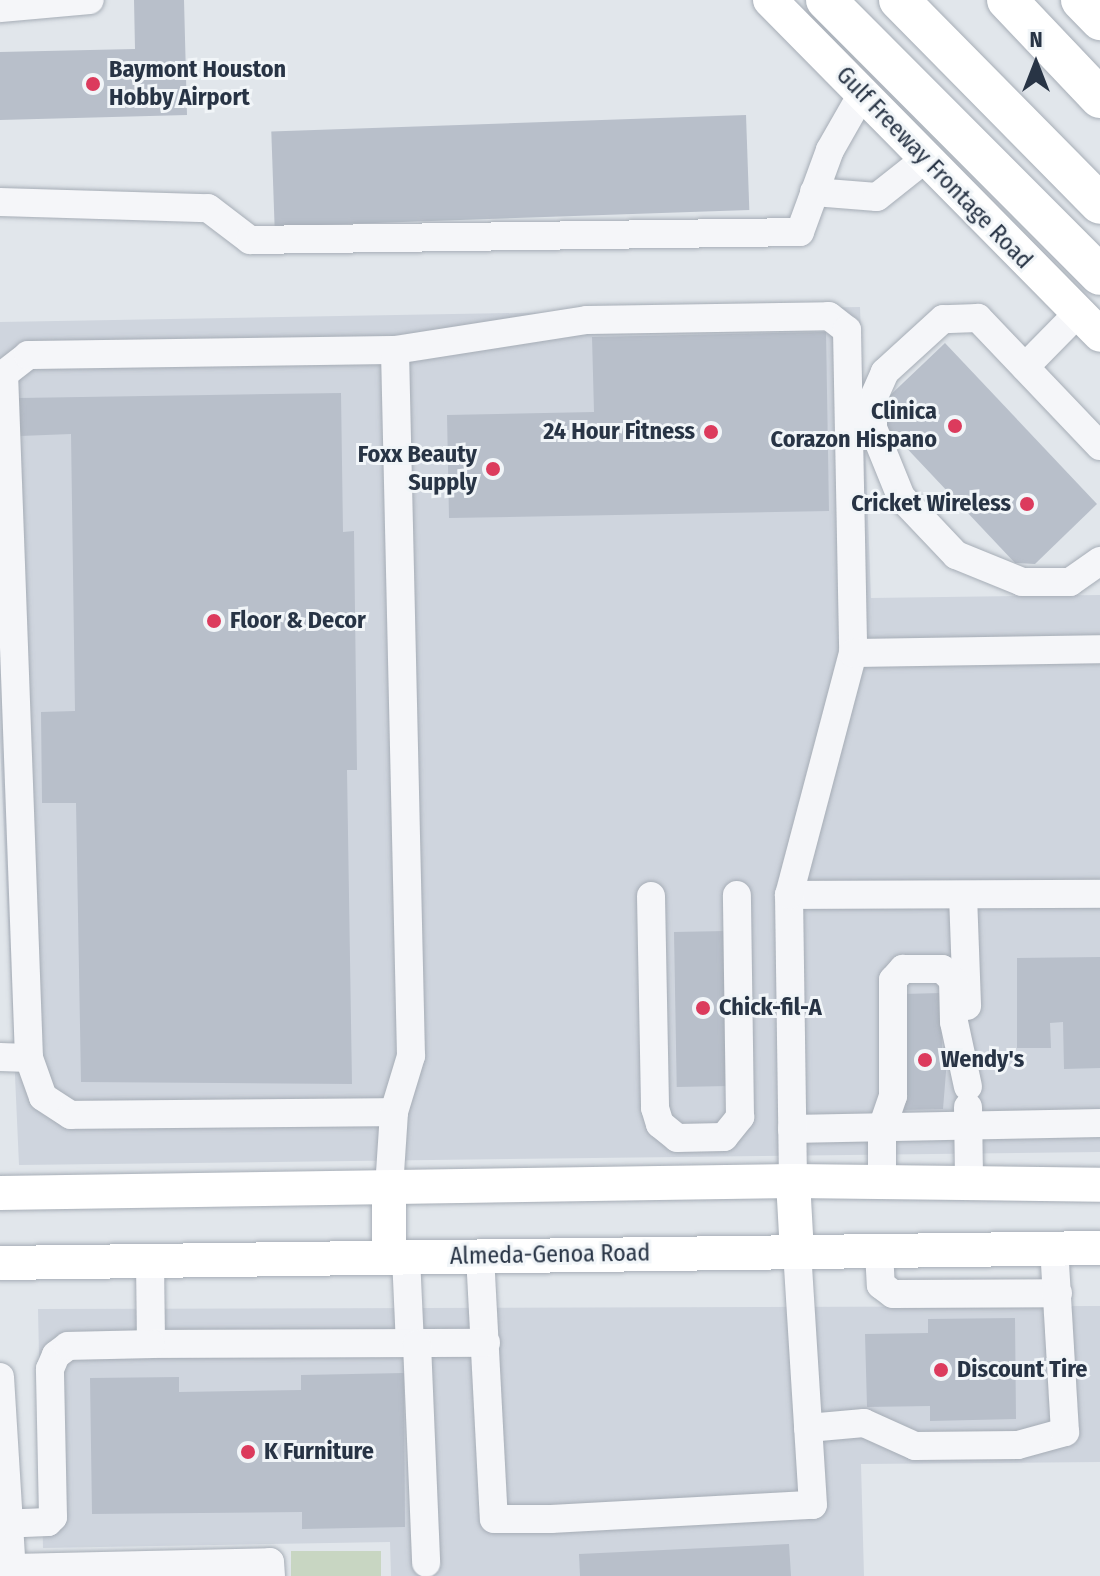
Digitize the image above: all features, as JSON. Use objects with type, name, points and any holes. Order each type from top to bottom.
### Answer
[{"type":"highway","points":[[826,0],[1100,275]]},
{"type":"highway","points":[[899,0],[1100,204]]},
{"type":"highway","points":[[1007,0],[1100,98]]},
{"type":"highway","points":[[1081,0],[1100,20]]},
{"type":"main road","name":"Gulf Freeway Frontage Road","points":[[770,0],[1089,324]]},
{"type":"main road","points":[[793,1181],[797,1252]]},
{"type":"main road","points":[[0,1193],[793,1181],[1100,1185]]},
{"type":"main road","points":[[389,1188],[398,1257]]},
{"type":"main road","name":"Almeda-Genoa Road","points":[[0,1263],[1100,1248]]},
{"type":"street","points":[[7,4],[90,0]]},
{"type":"street","points":[[0,202],[208,208],[250,240],[800,232],[830,150],[862,94]]},
{"type":"street","points":[[814,192],[877,197],[925,159]]},
{"type":"street","points":[[394,1112],[71,1115],[43,1097],[29,1058],[5,558],[4,374],[28,355],[395,350],[587,320],[829,316],[847,330],[853,653],[789,895],[793,1181]]},
{"type":"street","points":[[1100,446],[978,318],[943,319],[885,372],[873,399],[873,428],[901,497],[956,555],[1022,582],[1070,582],[1100,561]]},
{"type":"street","points":[[1025,367],[1089,324]]},
{"type":"street","points":[[389,1188],[394,1112],[411,1056],[395,350]]},
{"type":"street","points":[[853,653],[1100,649]]},
{"type":"street","points":[[789,895],[1100,894]]},
{"type":"street","points":[[651,896],[655,1108],[660,1124],[677,1138],[724,1137],[740,1117],[737,895]]},
{"type":"street","points":[[963,895],[969,1182]]},
{"type":"street","points":[[882,1181],[882,1128],[893,1096],[893,980],[903,969],[942,969],[953,980],[954,1022],[968,1087]]},
{"type":"street","points":[[0,1057],[29,1058]]},
{"type":"street","points":[[792,1129],[1100,1123]]},
{"type":"street","points":[[808,1428],[864,1423],[915,1446],[1018,1445],[1065,1432],[1054,1247]]},
{"type":"street","points":[[879,1251],[881,1285],[893,1294],[1058,1293]]},
{"type":"street","points":[[480,1255],[494,1519],[813,1505],[797,1252]]},
{"type":"street","points":[[398,1257],[413,1344],[426,1563]]},
{"type":"street","points":[[150,1261],[151,1344]]},
{"type":"street","points":[[4,1524],[48,1522],[53,1517],[50,1369],[56,1355],[68,1346],[486,1343]]},
{"type":"street","points":[[0,1377],[4,1524],[12,1572],[270,1562],[271,1576]]},
{"type":"shaded area","points":[[860,307],[871,598],[1100,595],[1100,1152],[19,1165],[0,741],[0,322]]},
{"type":"shaded area","points":[[1100,1306],[1100,1462],[861,1464],[864,1576],[391,1576],[390,1542],[43,1548],[38,1309]]},
{"type":"green space","points":[[291,1551],[381,1551],[381,1576],[291,1576]]},
{"type":"building","name":"Baymont Houston Hobby Airport","points":[[134,0],[184,0],[187,115],[0,120],[0,52],[135,49]]},
{"type":"building","points":[[746,115],[749,210],[275,227],[271,132]]},
{"type":"building","points":[[826,332],[829,511],[449,518],[447,415],[594,412],[592,337]]},
{"type":"building","points":[[945,343],[1097,504],[1035,564],[1015,563],[882,422],[882,403]]},
{"type":"building","name":"Floor & Decor","points":[[341,393],[343,532],[354,531],[357,770],[347,770],[352,1084],[81,1082],[76,803],[42,803],[41,712],[75,711],[71,434],[20,436],[19,398]]},
{"type":"building","name":"Chick-fil-A","points":[[726,931],[729,1086],[677,1087],[674,932]]},
{"type":"building","points":[[1100,957],[1100,1068],[1064,1069],[1063,1022],[1050,1023],[1051,1048],[1017,1048],[1017,958]]},
{"type":"building","name":"Wendy's","points":[[941,993],[942,1048],[948,1047],[943,1109],[902,1110],[903,994]]},
{"type":"building","name":"Discount Tire","points":[[1015,1318],[1016,1419],[930,1421],[930,1406],[867,1407],[865,1334],[928,1333],[928,1319]]},
{"type":"building","name":"K Furniture","points":[[404,1373],[405,1527],[302,1529],[302,1512],[92,1514],[90,1378],[179,1377],[179,1392],[301,1390],[301,1375]]},
{"type":"building","points":[[789,1544],[791,1576],[580,1576],[579,1554]]},
{"type":"place","name":"Baymont Houston Hobby Airport","points":[[93,84]]},
{"type":"place","name":"Clinica Corazon Hispano","points":[[955,426]]},
{"type":"place","name":"24 Hour Fitness","points":[[711,432]]},
{"type":"place","name":"Foxx Beauty Supply","points":[[493,469]]},
{"type":"place","name":"Cricket Wireless","points":[[1027,504]]},
{"type":"place","name":"Floor & Decor","points":[[214,621]]},
{"type":"place","name":"Chick-fil-A","points":[[703,1008]]},
{"type":"place","name":"Wendy's","points":[[925,1060]]},
{"type":"place","name":"Discount Tire","points":[[941,1370]]},
{"type":"place","name":"K Furniture","points":[[248,1452]]}]
